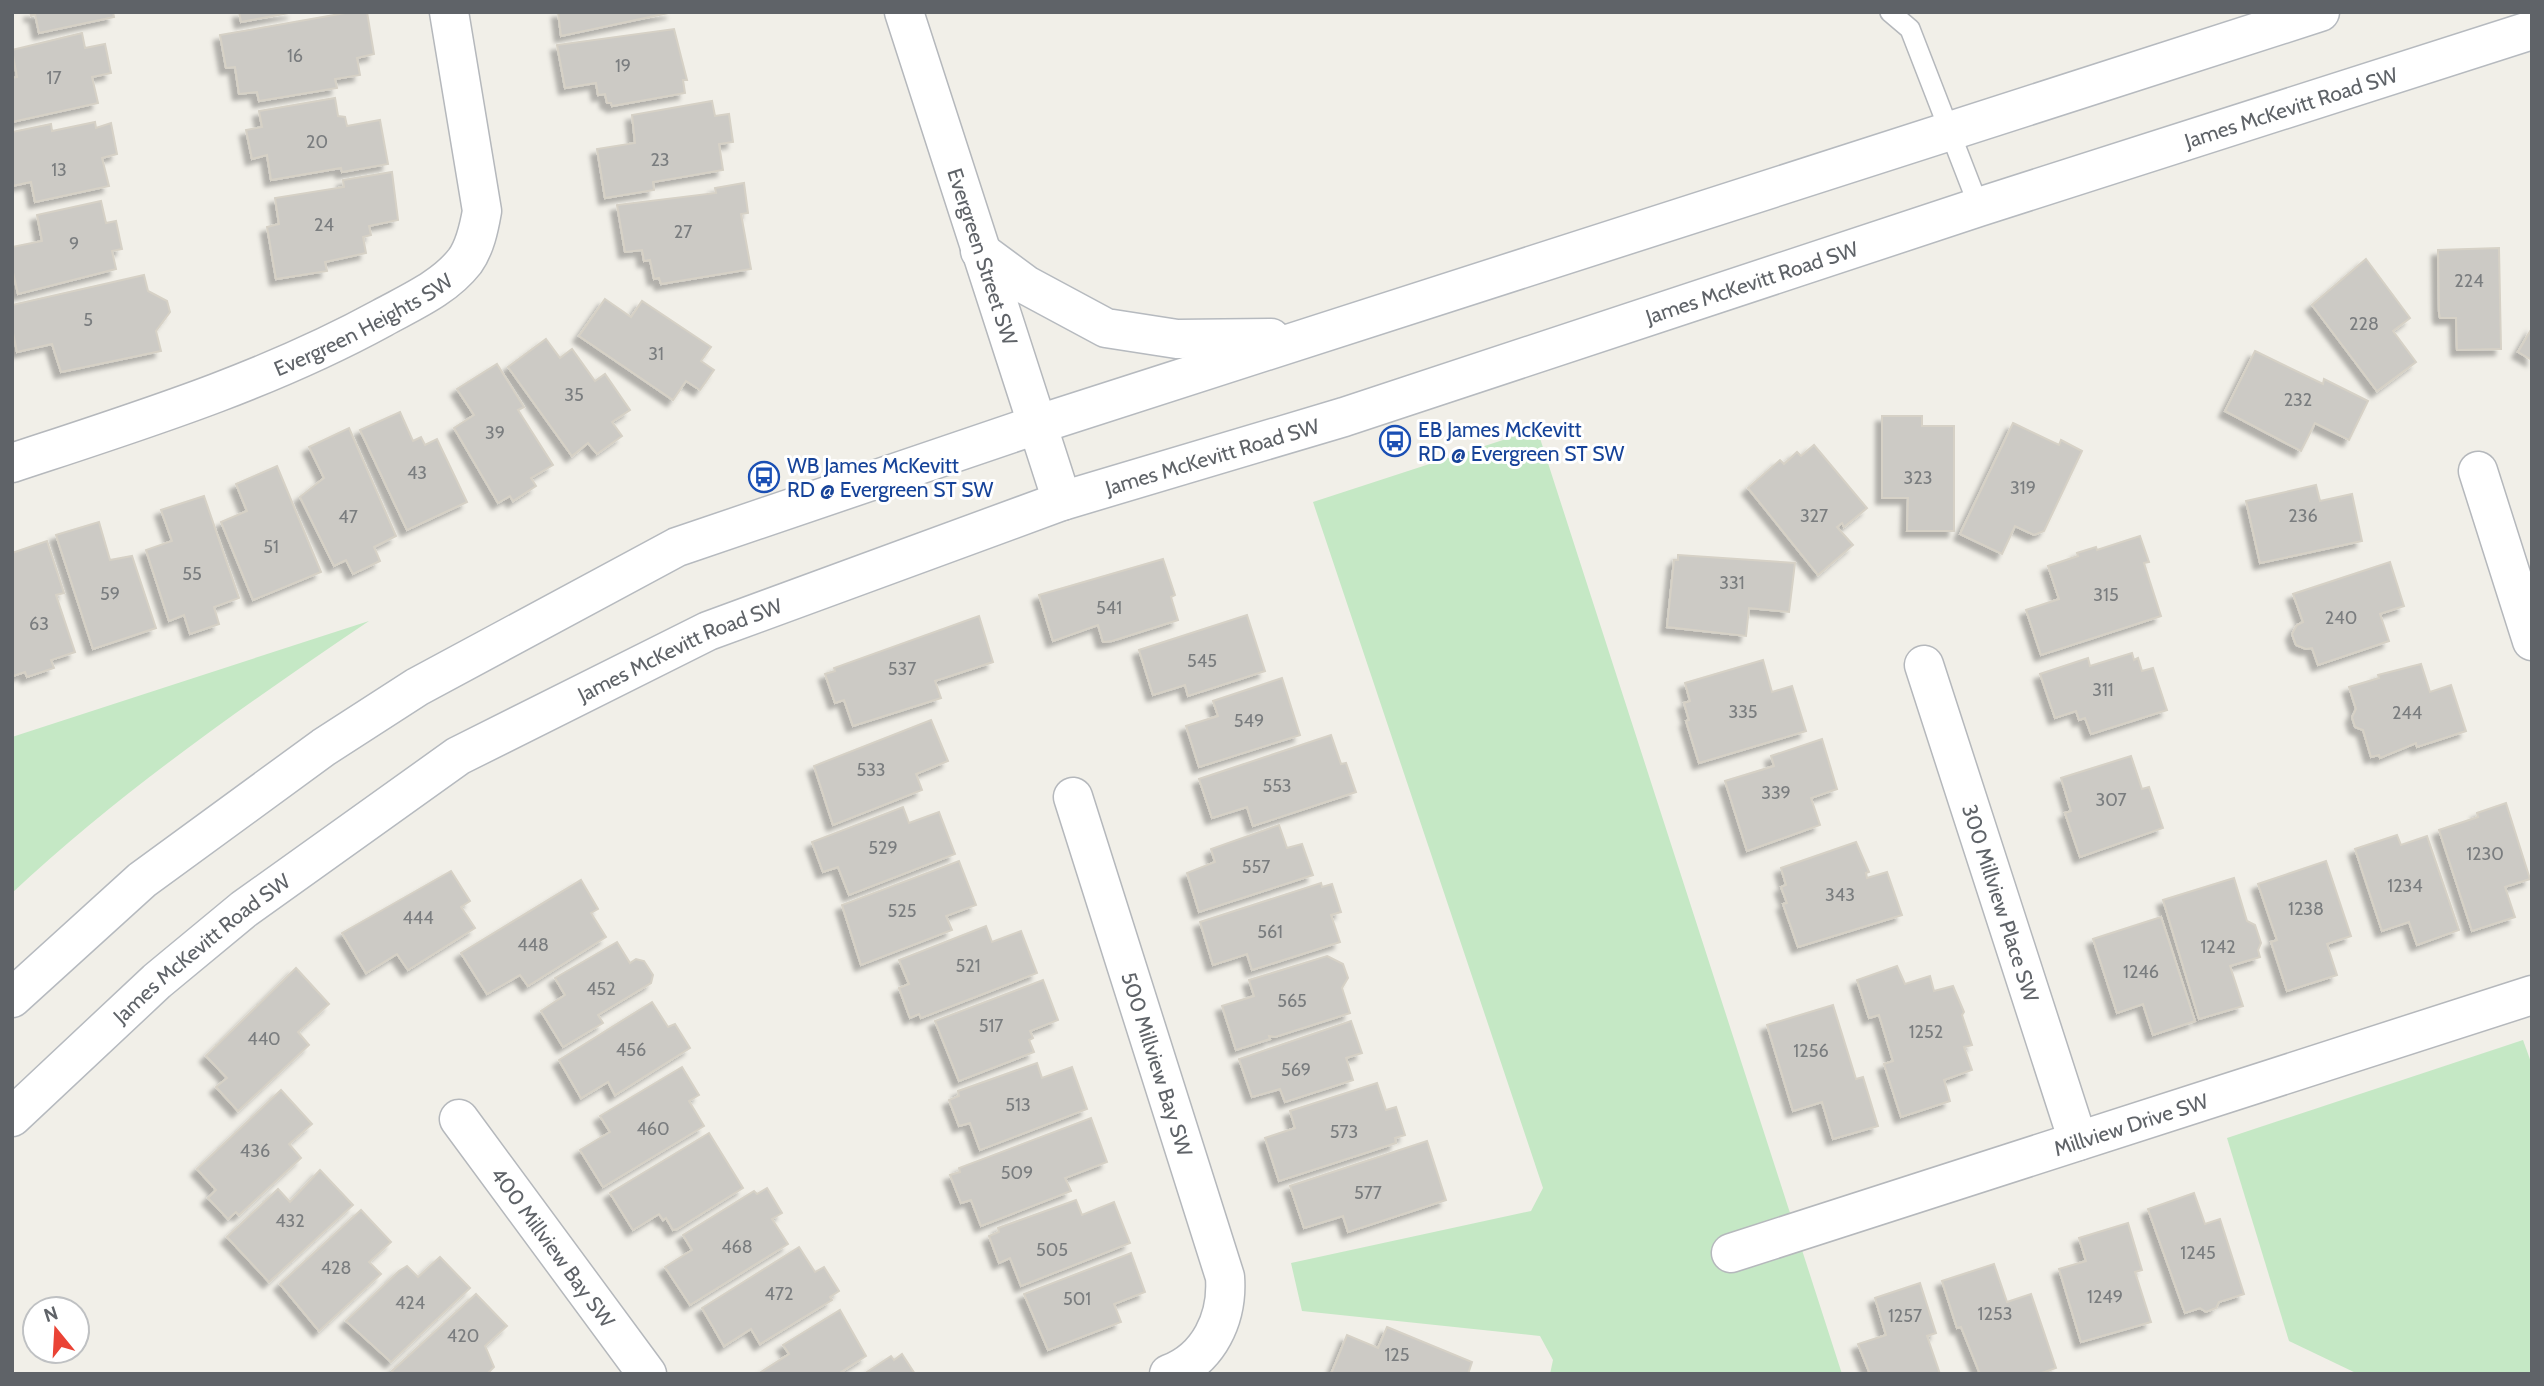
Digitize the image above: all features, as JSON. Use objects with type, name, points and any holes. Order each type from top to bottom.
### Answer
[{"type":"main road","name":"Evergreen Heights SW","points":[[12,463],[252,381],[330,346],[438,287],[465,261],[477,236],[482,211],[449,12]]},
{"type":"main road","name":"Evergreen Street SW","points":[[904,12],[1062,501]]},
{"type":"main road","points":[[12,998],[142,880],[324,747],[416,687],[677,547],[1036,425],[2320,12]]},
{"type":"main road","name":"James McKevitt Road SW","points":[[12,1117],[157,981],[244,909],[458,756],[708,631],[1062,501],[1344,417],[1979,207],[2532,30]]},
{"type":"main road","points":[[980,251],[1026,285],[1106,328],[1177,339],[1311,338]]},
{"type":"main road","points":[[2478,471],[2532,641]]},
{"type":"main road","name":"300 Millview Place SW","points":[[1924,665],[2078,1141]]},
{"type":"main road","name":"500 Millview Bay SW","points":[[1073,797],[1225,1277],[1224,1308],[1216,1331],[1197,1357],[1169,1374]]},
{"type":"main road","name":"Millview Drive SW","points":[[1731,1253],[2532,995]]},
{"type":"main road","name":"400 Millview Bay SW","points":[[459,1119],[647,1374]]},
{"type":"lane","points":[[1890,12],[1910,29],[1953,132],[1979,207]]},
{"type":"green space","points":[[1537,429],[1842,1374],[1550,1374],[1553,1360],[1540,1336],[1302,1311],[1291,1263],[1531,1211],[1543,1188],[1313,502]]},
{"type":"green space","points":[[369,621],[230,717],[140,784],[12,893],[12,737]]},
{"type":"green space","points":[[2523,1040],[2532,1065],[2530,1374],[2358,1374],[2289,1341],[2227,1138]]},
{"type":"building","points":[[30,12],[113,12],[114,17],[39,33],[35,14],[31,16]]},
{"type":"building","points":[[239,12],[294,12],[241,22]]},
{"type":"building","points":[[351,12],[367,12],[374,54],[357,58],[360,75],[335,79],[337,88],[259,101],[257,92],[239,94],[235,67],[226,68],[220,35]]},
{"type":"building","points":[[558,12],[673,12],[561,36]]},
{"type":"building","points":[[674,29],[687,80],[683,80],[685,93],[612,106],[607,103],[605,94],[598,95],[596,83],[565,88],[557,45]]},
{"type":"building","points":[[82,33],[85,48],[105,44],[111,73],[92,77],[98,103],[12,122],[12,78],[17,77],[12,50]]},
{"type":"building","points":[[335,98],[338,116],[345,117],[347,126],[380,120],[388,164],[342,172],[341,168],[271,180],[267,155],[252,159],[246,130],[262,127],[259,111]]},
{"type":"building","points":[[712,101],[715,116],[729,114],[733,142],[719,144],[723,170],[653,182],[654,190],[605,198],[597,149],[635,143],[632,115]]},
{"type":"building","points":[[95,122],[96,128],[111,123],[117,154],[102,158],[109,186],[35,202],[31,182],[12,186],[12,132],[51,124],[52,131]]},
{"type":"building","points":[[392,172],[398,220],[369,226],[371,235],[363,237],[366,253],[325,262],[327,271],[276,279],[267,227],[279,224],[275,198],[344,187],[343,180]]},
{"type":"building","points":[[744,183],[748,213],[741,214],[751,269],[661,284],[659,278],[654,279],[650,260],[644,261],[642,250],[625,252],[617,205],[716,193],[715,188]]},
{"type":"building","points":[[101,201],[106,223],[116,221],[122,249],[112,251],[116,269],[18,294],[12,268],[12,247],[42,241],[37,215]]},
{"type":"building","points":[[2499,248],[2501,349],[2457,350],[2456,318],[2440,318],[2439,313],[2438,250]]},
{"type":"building","points":[[2366,259],[2410,318],[2393,331],[2416,362],[2377,391],[2312,305]]},
{"type":"building","points":[[144,275],[148,291],[167,301],[170,312],[156,331],[161,351],[61,372],[52,344],[17,352],[12,328],[12,305]]},
{"type":"building","points":[[605,299],[631,317],[642,301],[711,347],[701,361],[714,370],[700,390],[686,381],[673,400],[579,336]]},
{"type":"building","points":[[2532,328],[2532,360],[2518,352]]},
{"type":"building","points":[[546,339],[560,358],[572,349],[595,381],[605,374],[630,410],[612,422],[622,436],[597,454],[588,443],[572,456],[508,367]]},
{"type":"building","points":[[2255,351],[2323,384],[2324,379],[2368,401],[2349,440],[2315,423],[2301,451],[2225,411]]},
{"type":"building","points":[[497,364],[524,407],[518,410],[553,465],[531,478],[536,486],[513,501],[510,496],[498,503],[454,428],[474,415],[457,389]]},
{"type":"building","points":[[400,412],[413,441],[421,437],[425,445],[437,439],[467,502],[407,530],[360,430]]},
{"type":"building","points":[[1882,416],[1922,416],[1922,426],[1954,426],[1954,531],[1907,531],[1908,498],[1882,498]]},
{"type":"building","points":[[2013,423],[2059,445],[2061,440],[2082,451],[2044,531],[2034,535],[2015,526],[2002,554],[1960,534]]},
{"type":"building","points":[[349,428],[396,536],[374,547],[380,561],[353,574],[346,560],[334,566],[300,497],[324,478],[309,447]]},
{"type":"building","points":[[1814,445],[1867,508],[1844,527],[1842,523],[1837,527],[1853,545],[1818,575],[1748,488],[1780,460],[1784,464],[1797,452],[1801,456]]},
{"type":"building","points":[[277,466],[321,572],[253,600],[221,522],[247,511],[236,484]]},
{"type":"building","points":[[2316,485],[2320,501],[2352,494],[2362,541],[2260,563],[2246,501]]},
{"type":"building","points":[[204,496],[239,598],[214,607],[219,624],[190,634],[184,615],[169,621],[146,550],[172,541],[161,510]]},
{"type":"building","points":[[99,522],[110,560],[132,556],[156,628],[93,649],[56,535]]},
{"type":"building","points":[[2140,536],[2149,562],[2144,563],[2161,616],[2041,655],[2026,610],[2059,599],[2048,566],[2078,556],[2077,553],[2096,547],[2097,550]]},
{"type":"building","points":[[47,541],[64,593],[56,595],[75,652],[51,660],[54,668],[27,677],[25,672],[13,676],[12,553]]},
{"type":"building","points":[[1678,555],[1795,563],[1789,612],[1749,608],[1746,636],[1667,627],[1674,560],[1678,560]]},
{"type":"building","points":[[1163,559],[1175,595],[1171,597],[1178,620],[1112,641],[1103,642],[1098,625],[1053,641],[1039,595]]},
{"type":"building","points":[[2390,562],[2404,606],[2380,614],[2389,641],[2318,665],[2312,648],[2296,645],[2292,634],[2297,625],[2303,622],[2293,594]]},
{"type":"building","points":[[1247,615],[1265,671],[1188,696],[1185,685],[1153,695],[1139,650]]},
{"type":"building","points":[[979,616],[993,662],[935,681],[941,698],[853,726],[844,700],[835,703],[825,674],[835,671],[834,668]]},
{"type":"building","points":[[2132,653],[2134,660],[2138,658],[2142,671],[2153,668],[2167,710],[2091,734],[2085,718],[2079,720],[2076,711],[2055,718],[2040,674],[2088,658],[2090,666]]},
{"type":"building","points":[[1763,660],[1772,692],[1792,686],[1806,731],[1699,763],[1686,721],[1689,720],[1684,703],[1690,701],[1685,683]]},
{"type":"building","points":[[2421,664],[2430,692],[2451,685],[2466,731],[2417,747],[2416,743],[2380,758],[2379,755],[2371,757],[2363,730],[2355,727],[2352,717],[2356,709],[2349,687],[2379,678],[2378,675]]},
{"type":"building","points":[[1282,678],[1300,735],[1199,767],[1186,726],[1218,716],[1213,701]]},
{"type":"building","points":[[931,720],[948,761],[916,774],[922,790],[833,825],[814,766]]},
{"type":"building","points":[[1331,735],[1341,764],[1346,763],[1356,792],[1253,826],[1247,807],[1212,818],[1199,779]]},
{"type":"building","points":[[1822,739],[1837,789],[1811,798],[1820,825],[1747,851],[1725,781],[1774,766],[1771,756]]},
{"type":"building","points":[[2131,756],[2142,789],[2149,787],[2163,828],[2080,857],[2065,813],[2071,811],[2061,778]]},
{"type":"building","points":[[2506,803],[2530,879],[2505,887],[2515,917],[2472,931],[2439,830],[2478,817],[2477,813]]},
{"type":"building","points":[[903,807],[909,823],[939,812],[955,854],[849,895],[838,867],[823,872],[812,842]]},
{"type":"building","points":[[1279,825],[1287,848],[1302,844],[1313,875],[1199,912],[1187,873],[1215,862],[1211,849]]},
{"type":"building","points":[[2397,835],[2401,845],[2427,836],[2459,930],[2417,945],[2409,922],[2382,931],[2355,849]]},
{"type":"building","points":[[1856,842],[1869,872],[1866,873],[1867,878],[1887,872],[1902,915],[1798,947],[1783,904],[1787,903],[1781,887],[1786,885],[1781,868]]},
{"type":"building","points":[[959,861],[976,905],[946,916],[952,930],[861,965],[842,905]]},
{"type":"building","points":[[2326,861],[2351,936],[2327,944],[2337,975],[2287,991],[2271,942],[2277,940],[2258,884]]},
{"type":"building","points":[[451,871],[470,901],[461,907],[475,928],[408,970],[397,954],[366,973],[342,933]]},
{"type":"building","points":[[2234,878],[2247,921],[2255,925],[2261,943],[2258,950],[2260,957],[2230,966],[2243,1006],[2199,1019],[2163,900]]},
{"type":"building","points":[[581,880],[598,909],[591,913],[606,937],[528,986],[520,975],[487,994],[461,953]]},
{"type":"building","points":[[1321,883],[1322,887],[1332,884],[1341,912],[1331,915],[1340,942],[1252,970],[1247,954],[1213,965],[1200,922]]},
{"type":"building","points":[[2161,917],[2195,1021],[2153,1035],[2143,1004],[2117,1013],[2093,939]]},
{"type":"building","points":[[986,926],[992,942],[1021,931],[1037,973],[921,1018],[919,1014],[910,1018],[899,988],[909,984],[899,960]]},
{"type":"building","points":[[617,942],[630,963],[636,959],[644,961],[653,975],[651,983],[598,1015],[603,1023],[563,1047],[541,1011],[565,995],[555,978]]},
{"type":"building","points":[[1327,956],[1343,964],[1348,978],[1342,988],[1350,1013],[1275,1037],[1269,1036],[1270,1039],[1236,1050],[1222,1006],[1254,996],[1249,980]]},
{"type":"building","points":[[1897,966],[1905,984],[1930,976],[1934,991],[1953,986],[1964,1012],[1962,1015],[1972,1045],[1964,1047],[1972,1070],[1944,1080],[1950,1101],[1901,1117],[1884,1064],[1893,1061],[1879,1015],[1869,1018],[1857,980]]},
{"type":"building","points":[[296,968],[329,1004],[298,1032],[309,1045],[238,1111],[216,1087],[227,1078],[206,1056]]},
{"type":"building","points":[[1043,980],[1058,1020],[1030,1031],[1033,1038],[1029,1040],[1034,1052],[959,1081],[935,1021]]},
{"type":"building","points":[[652,1002],[668,1027],[675,1024],[690,1048],[615,1095],[608,1082],[581,1098],[559,1060]]},
{"type":"building","points":[[1833,1005],[1856,1079],[1863,1077],[1878,1126],[1833,1139],[1822,1102],[1793,1111],[1767,1025]]},
{"type":"building","points":[[1351,1021],[1362,1053],[1346,1058],[1353,1080],[1285,1102],[1280,1089],[1252,1097],[1239,1059]]},
{"type":"building","points":[[1037,1063],[1042,1078],[1072,1067],[1087,1109],[980,1150],[970,1123],[959,1126],[949,1100],[959,1096],[958,1091]]},
{"type":"building","points":[[682,1067],[699,1095],[689,1101],[704,1126],[603,1187],[580,1150],[610,1132],[600,1116]]},
{"type":"building","points":[[1377,1083],[1386,1110],[1396,1107],[1405,1135],[1395,1138],[1396,1143],[1279,1181],[1265,1138],[1295,1128],[1290,1111]]},
{"type":"building","points":[[281,1090],[312,1124],[289,1144],[301,1158],[239,1215],[236,1212],[228,1219],[208,1198],[216,1190],[197,1169]]},
{"type":"building","points":[[1091,1118],[1107,1162],[1065,1178],[1071,1191],[981,1226],[971,1200],[961,1203],[950,1175],[960,1172],[959,1168]]},
{"type":"building","points":[[709,1133],[743,1188],[677,1229],[673,1230],[666,1218],[663,1220],[659,1214],[633,1230],[610,1193]]},
{"type":"building","points":[[1427,1141],[1446,1200],[1348,1232],[1343,1216],[1304,1228],[1290,1186]]},
{"type":"building","points":[[320,1170],[353,1205],[269,1282],[227,1237],[278,1189],[290,1202]]},
{"type":"building","points":[[767,1188],[782,1213],[772,1219],[788,1244],[690,1305],[665,1267],[692,1250],[683,1235],[754,1191],[757,1194]]},
{"type":"building","points":[[2194,1193],[2205,1224],[2220,1219],[2244,1294],[2219,1302],[2216,1308],[2206,1312],[2200,1308],[2185,1313],[2148,1209]]},
{"type":"building","points":[[1076,1200],[1082,1215],[1114,1202],[1130,1243],[1021,1286],[1010,1258],[999,1263],[989,1236],[999,1232],[998,1228]]},
{"type":"building","points":[[361,1210],[391,1242],[369,1262],[381,1274],[319,1331],[280,1284]]},
{"type":"building","points":[[2128,1223],[2142,1270],[2135,1272],[2151,1322],[2081,1342],[2059,1269],[2086,1261],[2079,1238]]},
{"type":"building","points":[[799,1247],[815,1272],[824,1267],[839,1291],[830,1297],[832,1300],[760,1344],[751,1329],[724,1346],[702,1308]]},
{"type":"building","points":[[1131,1253],[1145,1292],[1114,1304],[1121,1322],[1048,1350],[1024,1294]]},
{"type":"building","points":[[440,1257],[470,1288],[391,1362],[346,1321],[399,1271],[407,1266],[418,1277]]},
{"type":"building","points":[[1994,1264],[2007,1302],[2031,1294],[2056,1368],[2039,1374],[1980,1374],[1961,1327],[1957,1328],[1942,1281]]},
{"type":"building","points":[[1920,1283],[1936,1333],[1927,1336],[1940,1374],[1870,1374],[1858,1344],[1886,1335],[1875,1298]]},
{"type":"building","points":[[476,1294],[507,1326],[485,1346],[494,1367],[487,1374],[394,1374],[392,1371]]},
{"type":"building","points":[[840,1310],[866,1356],[838,1374],[758,1374],[789,1354],[783,1345]]},
{"type":"building","points":[[1387,1327],[1472,1362],[1468,1374],[1331,1374],[1347,1335],[1378,1348]]},
{"type":"building","points":[[902,1354],[915,1374],[864,1374],[891,1356],[894,1360]]},
{"type":"place","name":"EB James McKevitt RD @ Evergreen ST SW","points":[[1395,441]]},
{"type":"place","name":"WB James McKevitt RD @ Evergreen ST SW","points":[[764,477]]}]
